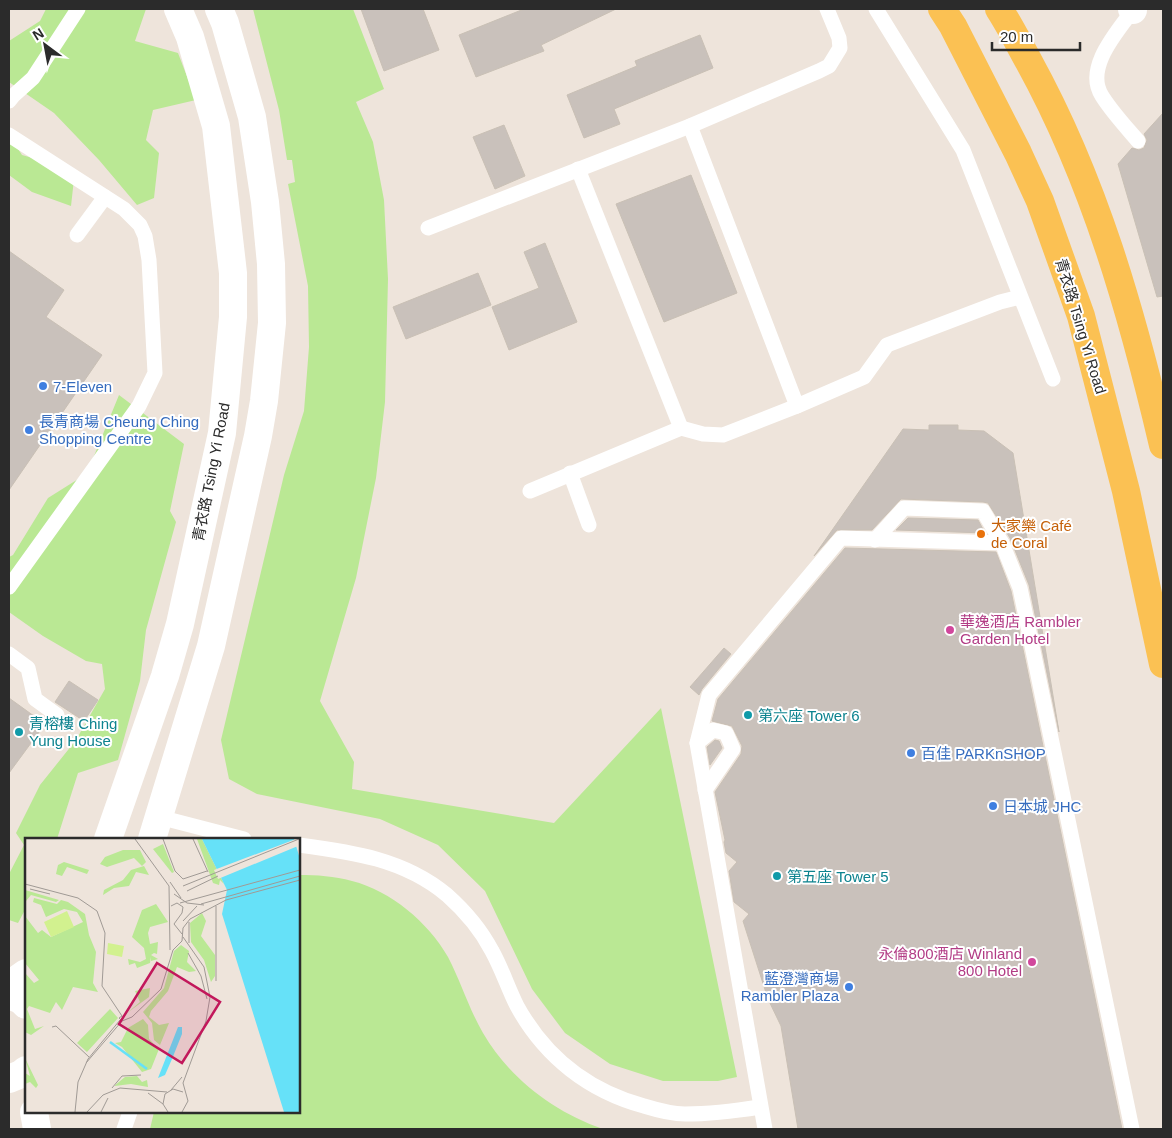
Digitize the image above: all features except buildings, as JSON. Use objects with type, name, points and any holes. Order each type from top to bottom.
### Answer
[{"type":"main road","name":"青衣路 Tsing Yi Road","points":[[108,838],[165,676],[180,624],[222,434],[233,317],[232,264],[216,126],[190,37],[178,9]]},
{"type":"main road","points":[[156,828],[215,627],[258,436],[264,401],[272,323],[271,264],[265,202],[252,117],[220,9]]},
{"type":"main road","points":[[923,9],[946,33],[977,71]]},
{"type":"main road","name":"青衣路 Tsing Yi Road","points":[[942,9],[977,71],[1018,152],[1040,201],[1081,316],[1126,491],[1162,657]]},
{"type":"main road","points":[[999,9],[1044,90],[1068,139],[1090,193],[1126,300],[1145,368],[1163,445]]},
{"type":"main road","points":[[9,985],[25,973]]},
{"type":"main road","points":[[9,995],[21,1000],[25,1004]]},
{"type":"main road","points":[[34,1113],[37,1129]]},
{"type":"lane","points":[[9,101],[33,78],[78,9]]},
{"type":"lane","points":[[428,228],[690,126],[829,66],[840,48],[839,38],[827,9]]},
{"type":"lane","points":[[876,9],[963,150],[1052,379]]},
{"type":"lane","points":[[1132,9],[1102,53],[1096,76],[1101,94],[1138,142]]},
{"type":"lane","points":[[690,126],[797,406]]},
{"type":"lane","points":[[9,134],[124,209],[140,225],[149,260],[154,374],[139,406],[9,587]]},
{"type":"lane","points":[[578,169],[681,428]]},
{"type":"lane","points":[[77,235],[105,197]]},
{"type":"lane","points":[[530,491],[681,428],[703,434],[723,434],[797,406],[864,377],[888,345],[1000,302],[1020,297]]},
{"type":"lane","points":[[570,473],[589,525]]},
{"type":"lane","points":[[875,540],[904,508],[983,511],[1002,544],[1020,588],[1132,1129]]},
{"type":"lane","points":[[765,1129],[697,743],[709,695],[841,538],[1002,544]]},
{"type":"lane","points":[[9,654],[28,668],[35,699],[57,715]]},
{"type":"lane","points":[[697,743],[713,730],[726,733],[733,749],[705,790]]},
{"type":"lane","points":[[156,828],[236,838]]},
{"type":"lane","points":[[300,845],[337,850],[398,865],[422,877],[446,895],[464,912],[484,936],[517,1005],[530,1027],[545,1046],[562,1064],[603,1092],[652,1109],[683,1114],[720,1113],[760,1107]]},
{"type":"lane","points":[[124,1129],[130,1113]]},
{"type":"green space","points":[[46,9],[146,9],[135,41],[178,53],[196,100],[153,110],[146,140],[159,153],[154,198],[137,205],[99,160],[54,113],[9,82],[9,41],[40,21]]},
{"type":"green space","points":[[253,9],[353,9],[384,89],[356,102],[373,142],[384,200],[388,279],[385,402],[376,478],[356,578],[320,701],[354,762],[352,789],[554,823],[661,708],[737,1077],[718,1081],[663,1081],[610,1064],[565,1033],[532,989],[485,891],[438,845],[380,819],[257,794],[229,779],[221,740],[284,475],[304,411],[309,347],[308,286],[288,184],[295,182],[292,160],[287,160],[279,110]]},
{"type":"green space","points":[[9,135],[22,155],[75,170],[71,206],[32,192],[9,175]]},
{"type":"green space","points":[[119,395],[184,444],[170,511],[176,522],[146,630],[140,681],[118,760],[78,773],[57,838],[25,838],[25,910],[18,923],[9,920],[9,874],[24,845],[16,833],[40,785],[76,740],[105,689],[102,664],[86,661],[43,636],[9,612],[9,557],[13,555],[48,498],[83,476],[94,456]]},
{"type":"green space","points":[[300,875],[339,878],[367,886],[394,900],[419,920],[440,944],[448,957],[478,1024],[506,1065],[535,1092],[551,1103],[585,1122],[603,1129],[150,1129],[154,1113],[300,1113]]},
{"type":"place","name":"7-Eleven","points":[[43,386]]},
{"type":"place","name":"長青商場 Cheung Ching Shopping Centre","points":[[29,430]]},
{"type":"place","name":"大家樂 Café de Coral","points":[[981,534]]},
{"type":"place","name":"華逸酒店 Rambler Garden Hotel","points":[[950,630]]},
{"type":"place","name":"第六座 Tower 6","points":[[748,715]]},
{"type":"place","name":"青榕樓 Ching Yung House","points":[[19,732]]},
{"type":"place","name":"百佳 PARKnSHOP","points":[[911,753]]},
{"type":"place","name":"日本城 JHC","points":[[993,806]]},
{"type":"place","name":"第五座 Tower 5","points":[[777,876]]},
{"type":"place","name":"永倫800酒店 Winland 800 Hotel","points":[[1032,962]]},
{"type":"place","name":"藍澄灣商場 Rambler Plaza","points":[[849,987]]}]
